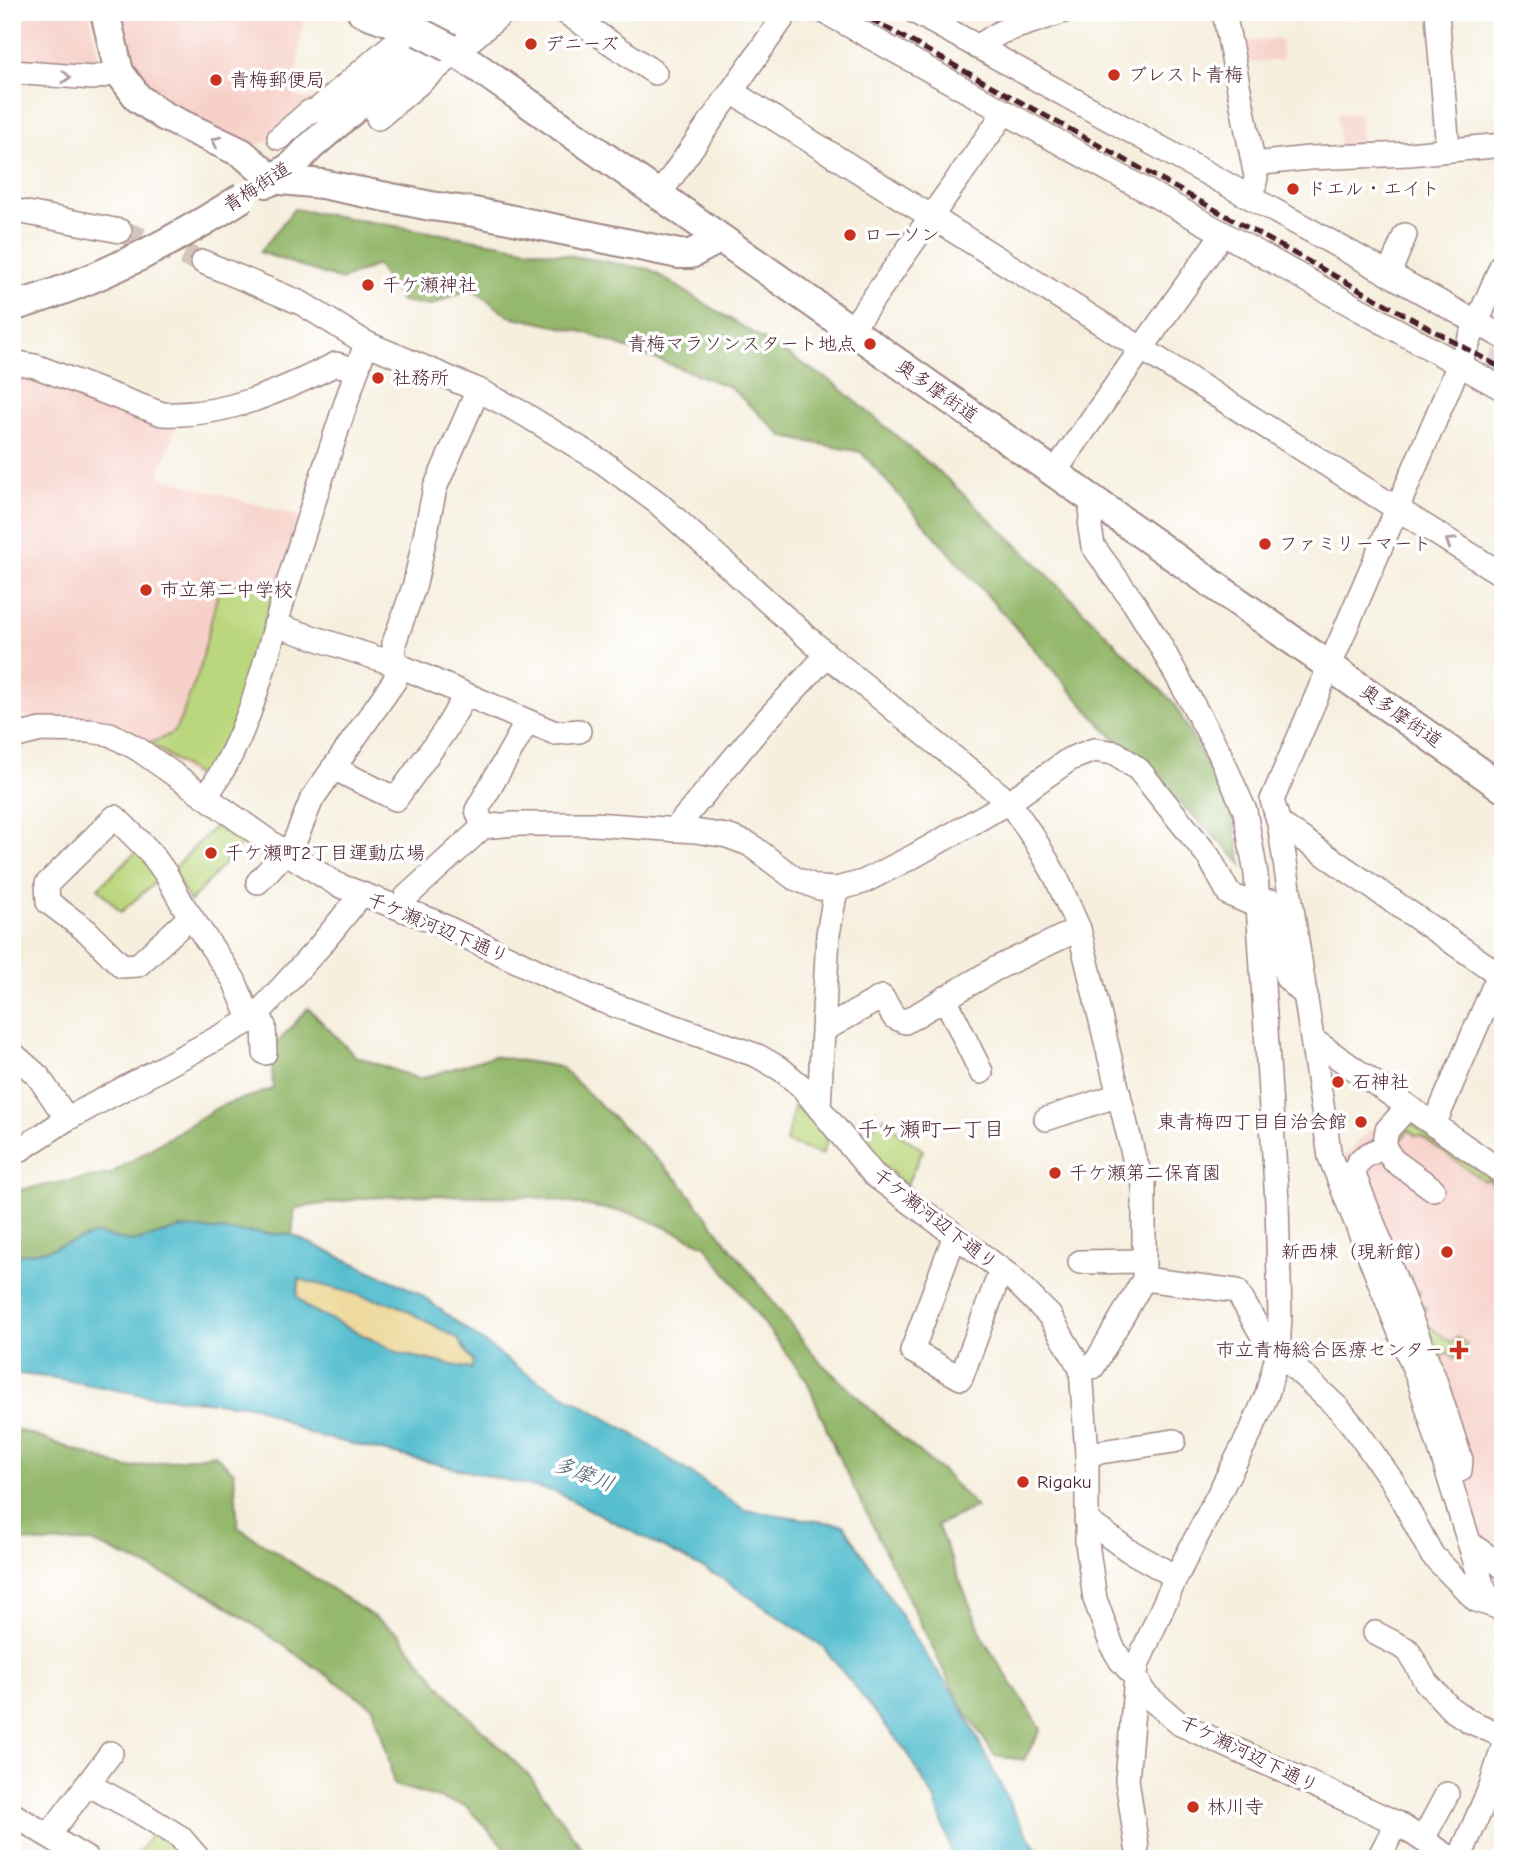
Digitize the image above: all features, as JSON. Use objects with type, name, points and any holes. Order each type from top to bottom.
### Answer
[{"type":"main road","points":[[105,12],[119,72],[138,98],[150,108],[242,153],[272,179],[322,184],[474,212],[679,254],[691,254],[719,239]]},
{"type":"main road","name":"奥多摩街道","points":[[362,12],[420,24],[453,51],[719,239],[1503,788]]},
{"type":"main road","name":"青梅街道","points":[[12,307],[66,289],[137,259],[272,179],[293,165],[310,147],[467,12]]},
{"type":"street","points":[[378,118],[453,51],[504,12]]},
{"type":"street","points":[[565,12],[655,72]]},
{"type":"street","points":[[659,195],[787,12]]},
{"type":"street","points":[[825,12],[1503,389]]},
{"type":"street","points":[[915,12],[1503,337]]},
{"type":"street","points":[[978,47],[1001,32],[1062,12]]},
{"type":"street","points":[[1224,12],[1254,164],[1256,184],[1252,198]]},
{"type":"street","points":[[1437,12],[1448,150]]},
{"type":"street","points":[[279,138],[309,112],[317,110],[420,24]]},
{"type":"street","points":[[12,72],[93,78],[119,72]]},
{"type":"street","points":[[732,92],[1503,575]]},
{"type":"street","points":[[851,330],[1005,113]]},
{"type":"street","points":[[1254,164],[1503,145]]},
{"type":"street","points":[[12,210],[120,231]]},
{"type":"street","points":[[1054,473],[1223,233]]},
{"type":"street","points":[[1389,274],[1405,235]]},
{"type":"street","points":[[203,262],[301,303],[366,343],[478,390],[524,414],[592,456],[658,503],[827,656],[1009,802],[1056,877],[1079,929],[1134,1158],[1144,1184],[1143,1270],[1093,1367],[1081,1369]]},
{"type":"street","points":[[1500,1610],[1486,1593],[1419,1381],[1330,1157],[1279,823],[1272,800],[1503,262]]},
{"type":"street","points":[[206,796],[220,777],[246,724],[330,445],[366,343]]},
{"type":"street","points":[[12,362],[35,366],[162,414],[222,410],[275,394],[337,363],[356,370]]},
{"type":"street","points":[[258,882],[294,842],[312,799],[396,680],[398,665],[394,656],[394,643],[415,584],[435,488],[478,390]]},
{"type":"street","points":[[1092,501],[1090,528],[1093,546],[1159,643],[1219,752],[1245,811],[1256,874],[1277,1202],[1280,1316],[1278,1352],[1267,1394],[1252,1429],[1176,1577],[1137,1665],[1127,1780],[1137,1847]]},
{"type":"street","points":[[275,625],[398,665],[555,733],[579,731]]},
{"type":"street","points":[[674,830],[760,727],[827,656]]},
{"type":"street","points":[[333,768],[396,799],[466,696]]},
{"type":"street","points":[[483,827],[477,810],[527,722]]},
{"type":"street","name":"千ケ瀬河辺下通り","points":[[18,735],[89,731],[110,734],[126,741],[320,876],[361,895],[431,920],[594,998],[758,1056],[782,1070],[801,1086],[874,1175],[1001,1270],[1050,1316],[1081,1369],[1087,1454],[1086,1520],[1095,1599],[1112,1646],[1144,1693],[1180,1724],[1397,1823],[1452,1859]]},
{"type":"street","points":[[402,910],[407,897],[483,827],[514,824],[593,824],[727,836],[750,844],[794,878],[818,888],[836,889],[863,882],[1009,802],[1070,759],[1094,750],[1116,753],[1139,770],[1209,858],[1229,894],[1257,906]]},
{"type":"street","points":[[190,917],[138,965],[122,966],[87,931],[48,902],[47,884],[115,817],[151,853],[190,917],[234,980],[246,1009],[253,1019],[261,1020],[264,1026],[265,1053]]},
{"type":"street","points":[[1279,823],[1501,972],[1434,1125]]},
{"type":"street","points":[[1256,874],[1270,883],[1276,940],[1287,978],[1306,996]]},
{"type":"street","points":[[819,1108],[828,934],[836,889]]},
{"type":"street","points":[[12,1155],[67,1119],[253,1019],[319,947],[361,895]]},
{"type":"street","points":[[824,1030],[882,997],[894,1017],[905,1022],[995,970],[1079,929]]},
{"type":"street","points":[[945,998],[981,1072]]},
{"type":"street","points":[[1313,1040],[1503,1173]]},
{"type":"street","points":[[16,1066],[38,1076],[67,1119]]},
{"type":"street","points":[[1046,1119],[1119,1095]]},
{"type":"street","points":[[1408,1107],[1387,1130],[1384,1147],[1393,1160],[1433,1189]]},
{"type":"street","points":[[1384,1147],[1362,1158],[1354,1175],[1434,1377],[1461,1460],[1460,1470],[1448,1474]]},
{"type":"street","points":[[955,1235],[912,1351],[961,1378],[1001,1270]]},
{"type":"street","points":[[1080,1262],[1143,1270],[1237,1291],[1261,1333]]},
{"type":"street","points":[[1278,1352],[1339,1409],[1354,1427],[1393,1482],[1432,1555],[1476,1600],[1500,1610]]},
{"type":"street","points":[[1087,1454],[1174,1441]]},
{"type":"street","points":[[1086,1520],[1128,1550],[1176,1577]]},
{"type":"street","points":[[1470,1544],[1503,1567]]},
{"type":"street","points":[[1375,1633],[1408,1650],[1426,1682],[1451,1709],[1469,1721],[1503,1736]]},
{"type":"street","points":[[1459,1859],[1491,1786],[1503,1747]]},
{"type":"street","points":[[65,1858],[38,1838],[89,1785],[111,1753]]},
{"type":"street","points":[[89,1785],[180,1838],[199,1859]]},
{"type":"street","points":[[1423,1839],[1447,1794]]},
{"type":"street","points":[[12,1814],[88,1859]]},
{"type":"street","points":[[1378,1859],[1397,1823]]},
{"type":"shaded area","points":[[12,12],[90,12],[98,58],[82,64],[12,58]]},
{"type":"shaded area","name":"青梅郵便局","points":[[114,12],[294,12],[304,15],[294,97],[316,100],[266,143],[248,146],[164,106],[132,76]]},
{"type":"shaded area","points":[[1281,39],[1283,60],[1240,63],[1236,42]]},
{"type":"shaded area","points":[[1359,113],[1362,148],[1340,148],[1337,114]]},
{"type":"shaded area","points":[[1488,339],[1503,347],[1503,382],[1476,366]]},
{"type":"shaded area","name":"市立第二中学校","points":[[12,366],[174,420],[175,429],[159,477],[302,517],[236,736],[205,786],[172,762],[22,715],[12,708]]},
{"type":"shaded area","name":"市立青梅総合医療センター","points":[[1392,1107],[1503,1186],[1503,1602],[1492,1590],[1340,1161]]},
{"type":"green space","points":[[294,209],[649,269],[834,383],[946,478],[1034,561],[1174,703],[1230,807],[1242,864],[1102,726],[861,452],[784,437],[730,387],[584,332],[509,316],[471,288],[430,306],[401,301],[377,265],[341,280],[260,252]]},
{"type":"green space","points":[[221,579],[274,591],[248,683],[215,773],[205,781],[149,742],[174,732],[182,716],[200,668]]},
{"type":"green space","name":"千ケ瀬町2丁目運動広場","points":[[223,818],[249,836],[190,902],[172,870]]},
{"type":"green space","points":[[137,851],[159,879],[121,912],[98,888]]},
{"type":"green space","points":[[308,1008],[355,1056],[419,1079],[493,1056],[561,1067],[679,1181],[818,1360],[895,1432],[944,1473],[976,1507],[937,1525],[985,1642],[1041,1729],[1024,1760],[995,1756],[958,1700],[835,1449],[807,1381],[705,1245],[635,1214],[535,1197],[423,1195],[366,1198],[295,1208],[292,1235],[182,1228],[134,1242],[97,1234],[47,1250],[12,1256],[12,1191],[110,1174],[220,1106],[273,1089],[271,1050]]},
{"type":"green space","points":[[794,1106],[829,1135],[822,1155],[786,1142]]},
{"type":"green space","points":[[885,1117],[900,1134],[923,1150],[906,1186],[858,1141]]},
{"type":"green space","points":[[1404,1123],[1410,1123],[1503,1188],[1503,1191],[1409,1130],[1398,1143],[1399,1150],[1391,1141]]},
{"type":"green space","points":[[1392,1252],[1404,1260],[1399,1268],[1412,1277],[1407,1284],[1420,1292],[1415,1300],[1427,1309],[1420,1320],[1452,1343],[1457,1337],[1467,1344],[1457,1359],[1447,1352],[1442,1358],[1432,1337],[1420,1331],[1394,1264]]},
{"type":"green space","points":[[12,1428],[127,1468],[214,1454],[234,1472],[238,1527],[398,1633],[453,1701],[530,1777],[585,1852],[585,1859],[512,1859],[508,1851],[466,1806],[394,1785],[373,1707],[209,1594],[92,1542],[38,1543],[12,1539]]},
{"type":"green space","points":[[155,1829],[167,1837],[186,1859],[134,1859]]},
{"type":"sand","points":[[300,1279],[397,1305],[457,1338],[473,1362],[471,1369],[401,1354],[306,1307],[297,1296]]},
{"type":"water","name":"多摩川","points":[[182,1228],[292,1235],[417,1292],[522,1371],[627,1430],[745,1510],[844,1525],[925,1654],[958,1700],[1018,1820],[1044,1859],[954,1859],[935,1801],[909,1755],[822,1646],[720,1577],[556,1492],[310,1434],[256,1406],[143,1395],[55,1378],[12,1373],[12,1256],[47,1250],[97,1234],[134,1242]],"holes":[[[299,1279],[397,1305],[457,1338],[473,1362],[471,1369],[401,1354],[306,1307],[297,1296]]]},
{"type":"tunnel","points":[[120,231],[203,262]]},
{"type":"railway","points":[[858,12],[1503,369]]},
{"type":"place","name":"デニーズ","points":[[531,44]]},
{"type":"place","name":"ブレスト青梅","points":[[1114,75]]},
{"type":"place","name":"青梅郵便局","points":[[216,80]]},
{"type":"place","name":"ドエル・エイト","points":[[1293,189]]},
{"type":"place","name":"ローソン","points":[[850,235]]},
{"type":"place","name":"千ケ瀬神社","points":[[368,285]]},
{"type":"place","name":"青梅マラソンスタート地点","points":[[870,344]]},
{"type":"place","name":"社務所","points":[[378,378]]},
{"type":"place","name":"ファミリーマート","points":[[1265,544]]},
{"type":"place","name":"市立第二中学校","points":[[146,590]]},
{"type":"place","name":"千ケ瀬町2丁目運動広場","points":[[211,853]]},
{"type":"place","name":"石神社","points":[[1338,1082]]},
{"type":"place","name":"東青梅四丁目自治会館","points":[[1361,1122]]},
{"type":"place","name":"千ケ瀬第二保育園","points":[[1055,1173]]},
{"type":"place","name":"新西棟（現新館）","points":[[1447,1252]]},
{"type":"place","name":"市立青梅総合医療センター","points":[[1459,1350]]},
{"type":"place","name":"Rigaku","points":[[1023,1482]]},
{"type":"place","name":"林川寺","points":[[1193,1807]]},
{"type":"district","name":"千ヶ瀬町一丁目","points":[[931,1129]]}]
